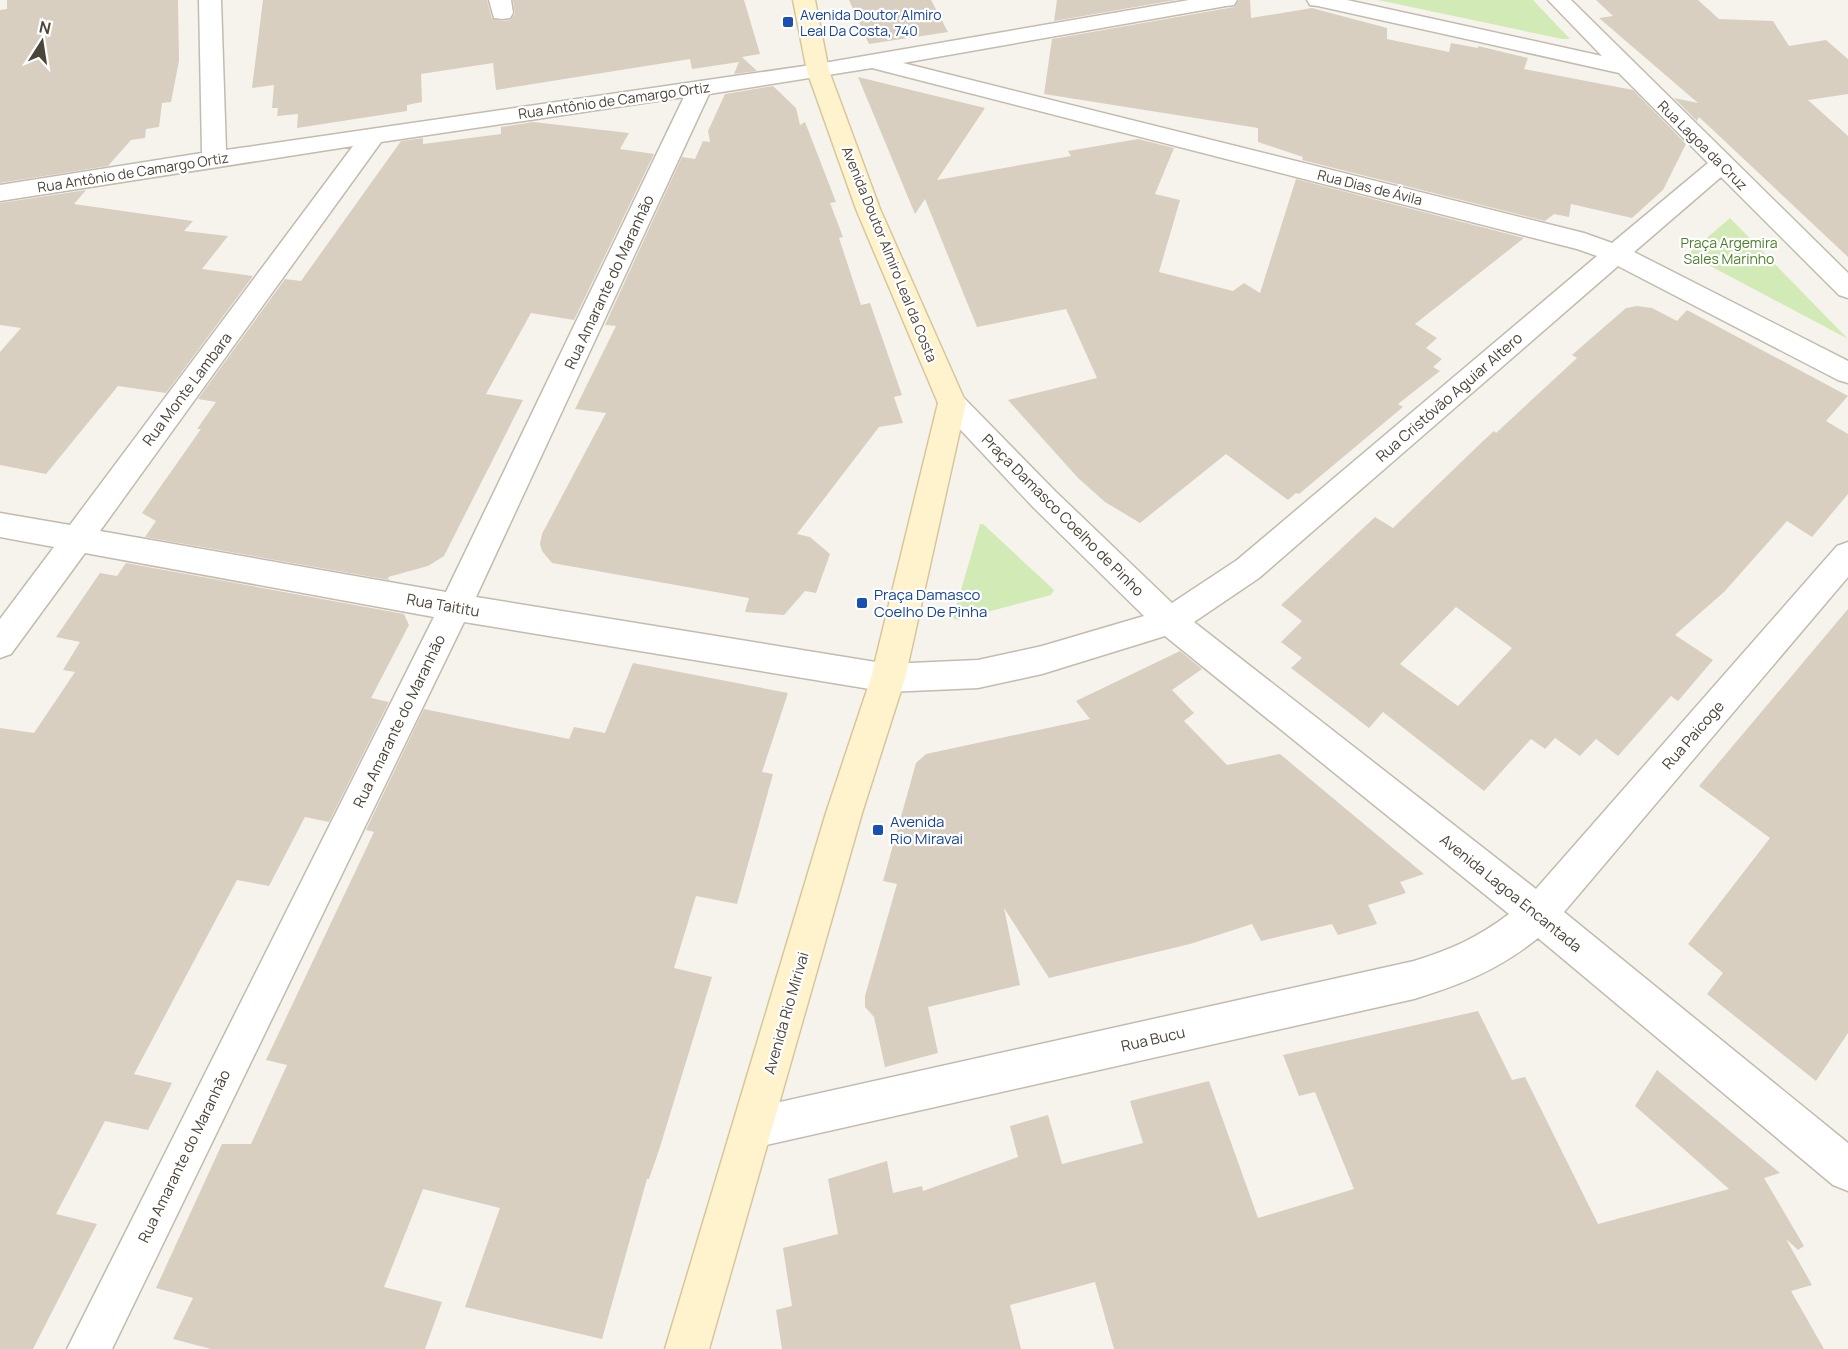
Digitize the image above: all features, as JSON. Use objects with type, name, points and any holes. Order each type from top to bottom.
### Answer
[{"type":"street","points":[[210,0],[214,159]]},
{"type":"street","name":"Avenida Doutor Almiro Leal da Costa","points":[[804,0],[818,71],[868,209],[951,403]]},
{"type":"street","name":"Rua Antônio de Camargo Ortiz","points":[[0,193],[374,135],[818,71],[1226,0]]},
{"type":"street","points":[[1317,0],[1626,68]]},
{"type":"street","name":"Rua Lagoa da Cruz","points":[[1559,0],[1848,289]]},
{"type":"street","name":"Rua Dias de Ávila","points":[[870,61],[1554,233],[1616,254],[1848,373]]},
{"type":"street","name":"Rua Amarante do Maranhão","points":[[89,1349],[455,607],[700,87]]},
{"type":"street","name":"Rua Monte Lambara","points":[[0,644],[374,135]]},
{"type":"street","name":"Rua Cristóvão Aguiar Altero","points":[[1170,621],[1248,569],[1721,164]]},
{"type":"street","points":[[951,403],[926,524],[888,678],[978,674],[1042,660],[1170,621]]},
{"type":"street","name":"Praça Damasco Coelho de Pinho","points":[[951,403],[1044,499],[1170,621]]},
{"type":"street","name":"Rua Taititu","points":[[0,525],[77,537],[455,607],[888,678]]},
{"type":"street","name":"Rua Paicoge","points":[[1538,914],[1848,555]]},
{"type":"street","name":"Avenida Lagoa Encantada","points":[[1170,621],[1538,914],[1848,1170]]},
{"type":"street","name":"Avenida Rio Mirivai","points":[[687,1349],[843,813],[888,678]]},
{"type":"street","name":"Rua Bucu","points":[[753,1128],[1414,980],[1460,966],[1498,946],[1538,914]]},
{"type":"green space","points":[[1378,0],[1533,0],[1570,39],[1562,39]]},
{"type":"green space","name":"Praça Argemira Sales Marinho","points":[[1730,218],[1848,339],[1688,254]]},
{"type":"green space","points":[[980,524],[983,524],[1054,590],[1051,595],[957,620],[953,618]]},
{"type":"building","points":[[7,0],[178,0],[179,61],[171,102],[162,103],[159,127],[146,129],[145,138],[131,140],[108,166],[0,183],[0,10],[7,9]]},
{"type":"building","points":[[263,0],[487,0],[492,19],[502,21],[510,20],[515,14],[513,0],[744,0],[760,54],[742,57],[757,71],[734,74],[739,62],[692,69],[690,59],[496,90],[493,63],[421,74],[422,102],[407,105],[407,111],[297,128],[298,114],[277,116],[278,108],[272,108],[274,85],[252,88]]},
{"type":"building","points":[[849,0],[931,0],[948,32],[869,44]]},
{"type":"building","points":[[1057,0],[1176,0],[1054,21]]},
{"type":"building","points":[[1239,0],[1250,0],[1251,18],[1312,8],[1387,28],[1387,39],[1449,52],[1451,43],[1478,48],[1478,46],[1528,58],[1524,69],[1633,90],[1686,144],[1663,190],[1632,218],[1571,204],[1569,217],[1554,214],[1545,221],[1302,160],[1303,157],[1258,142],[1258,128],[1044,94],[1052,39],[1234,7]]},
{"type":"building","points":[[1596,0],[1698,0],[1719,19],[1773,21],[1789,46],[1826,40],[1848,59],[1848,94],[1808,100],[1848,136],[1848,257],[1699,117],[1697,121],[1674,98],[1698,103],[1599,18],[1613,16]]},
{"type":"building","points":[[858,77],[985,108],[937,180],[1071,156],[1068,151],[1138,139],[1174,148],[1155,194],[1180,200],[1159,272],[1233,291],[1244,283],[1260,293],[1296,179],[1524,238],[1415,324],[1437,338],[1426,348],[1442,359],[1433,367],[1440,371],[1398,404],[1403,407],[1299,494],[1296,493],[1288,500],[1226,454],[1140,523],[1105,502],[1078,478],[1008,400],[1097,378],[1066,309],[977,327],[925,199],[915,214]]},
{"type":"building","points":[[773,86],[796,108],[800,125],[805,122],[836,202],[830,203],[843,237],[839,238],[861,305],[870,303],[902,395],[894,397],[903,423],[879,427],[797,534],[810,537],[830,554],[816,593],[805,591],[784,615],[745,612],[749,598],[552,563],[542,551],[540,544],[542,534],[606,413],[575,409],[616,326],[605,325],[682,157],[695,159],[703,141],[710,142],[708,131],[725,94]]},
{"type":"building","points":[[533,122],[629,133],[620,149],[654,154],[574,320],[531,313],[486,394],[523,400],[444,556],[428,566],[388,577],[389,580],[145,537],[156,521],[142,513],[201,429],[197,429],[216,402],[198,399],[285,279],[301,281],[401,141],[423,138],[423,144],[501,134],[501,127]]},
{"type":"building","points":[[86,190],[74,204],[193,221],[184,231],[228,236],[202,269],[253,276],[166,393],[118,386],[46,474],[0,465],[0,352],[21,328],[0,325],[0,203]]},
{"type":"building","points":[[1637,306],[1652,308],[1677,321],[1687,310],[1848,396],[1826,421],[1848,434],[1848,494],[1812,537],[1787,521],[1724,592],[1675,635],[1713,660],[1678,701],[1671,696],[1618,756],[1596,739],[1580,756],[1555,738],[1545,749],[1531,739],[1484,791],[1383,712],[1369,728],[1291,668],[1302,658],[1281,642],[1302,621],[1281,605],[1375,517],[1393,528],[1483,441],[1494,431],[1496,433],[1577,358],[1572,355],[1626,308]],"holes":[[[1456,607],[1512,648],[1458,706],[1400,664]]]},
{"type":"building","points":[[126,563],[404,614],[409,625],[371,698],[389,702],[329,822],[305,817],[269,886],[237,880],[134,1074],[172,1083],[148,1130],[105,1121],[56,1214],[97,1224],[33,1349],[0,1349],[0,728],[34,733],[75,672],[63,670],[80,642],[56,637],[100,573],[117,576]]},
{"type":"building","points":[[1848,609],[1848,1033],[1816,1081],[1707,994],[1723,973],[1688,944],[1770,838],[1699,786]]},
{"type":"building","points":[[1180,651],[1202,669],[1172,690],[1194,713],[1184,721],[1227,765],[1280,754],[1424,874],[1400,882],[1406,893],[1368,905],[1377,924],[1338,935],[1332,924],[1261,941],[1252,924],[1190,944],[1049,978],[1004,908],[1020,985],[928,1007],[938,1053],[885,1067],[874,1017],[865,1007],[865,996],[897,884],[883,881],[916,763],[926,754],[1090,719],[1076,701]]},
{"type":"building","points":[[633,663],[788,693],[762,772],[773,774],[737,904],[696,896],[674,968],[712,977],[660,1147],[649,1179],[647,1179],[602,1339],[465,1307],[500,1208],[423,1189],[384,1287],[442,1302],[425,1349],[211,1349],[173,1339],[193,1298],[156,1288],[222,1144],[251,1144],[287,1065],[266,1060],[374,832],[366,830],[424,709],[569,739],[574,727],[605,733]]},
{"type":"building","points":[[1478,1011],[1512,1080],[1525,1077],[1598,1224],[1729,1189],[1635,1106],[1657,1070],[1780,1173],[1764,1178],[1804,1246],[1798,1250],[1786,1239],[1812,1285],[1791,1291],[1824,1349],[1114,1349],[1095,1282],[1010,1305],[1021,1349],[782,1349],[776,1310],[792,1306],[783,1248],[838,1234],[828,1179],[887,1161],[893,1193],[922,1186],[923,1191],[1018,1157],[1010,1126],[1048,1115],[1062,1164],[1143,1143],[1130,1101],[1209,1081],[1258,1218],[1354,1189],[1315,1092],[1299,1096],[1283,1055]]},
{"type":"place","name":"Avenida Doutor Almiro Leal Da Costa, 740","points":[[788,22]]},
{"type":"place","name":"Praça Damasco Coelho De Pinha","points":[[862,603]]},
{"type":"place","name":"Avenida Rio Miravai","points":[[878,830]]}]
